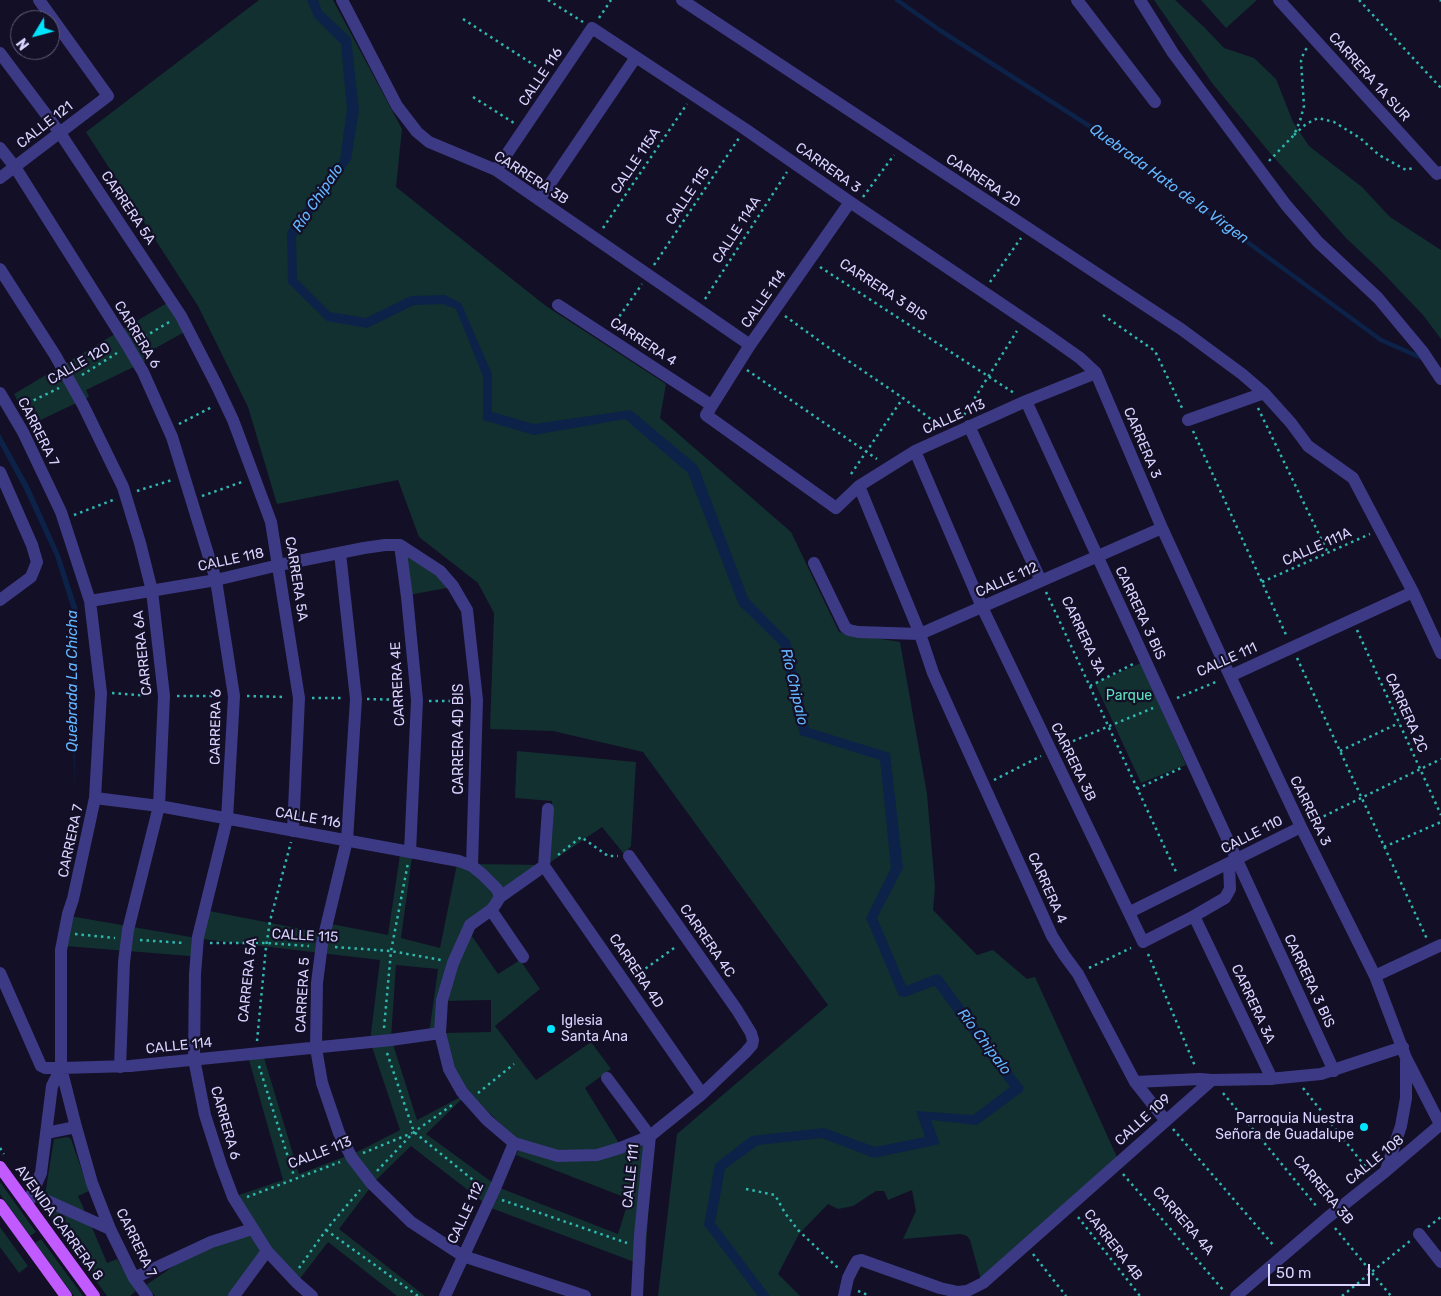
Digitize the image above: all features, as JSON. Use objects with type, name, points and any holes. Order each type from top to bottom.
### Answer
[{"type":"main road","name":"AVENIDA CARRERA 8","points":[[0,1167],[29,1199],[94,1296]]},
{"type":"main road","points":[[0,1205],[66,1296]]},
{"type":"street","name":"CALLE 121","points":[[0,178],[108,96],[39,0]]},
{"type":"street","name":"CARRERA 3B","points":[[342,0],[397,106],[417,132],[429,142],[496,170],[750,344]]},
{"type":"street","name":"CARRERA 2D","points":[[682,0],[1181,329],[1242,374],[1258,395],[1292,423],[1308,446],[1353,478],[1413,592],[1441,654]]},
{"type":"street","points":[[1077,0],[1156,102]]},
{"type":"street","points":[[1140,0],[1173,52],[1286,206],[1318,242],[1378,298],[1423,352],[1438,374]]},
{"type":"street","name":"CARRERA 1A SUR","points":[[1284,2],[1315,39],[1424,159],[1439,173]]},
{"type":"street","name":"CALLE 116","points":[[496,170],[592,28]]},
{"type":"street","name":"CARRERA 3","points":[[592,28],[745,129],[1025,320],[1080,358],[1096,373],[1162,528],[1301,827],[1375,976],[1404,1053],[1441,1125]]},
{"type":"street","name":"CARRERA 5A","points":[[0,53],[60,133],[181,316],[224,401],[271,522],[299,698],[293,831]]},
{"type":"street","points":[[539,200],[636,57]]},
{"type":"street","name":"CARRERA 6","points":[[0,148],[15,168],[143,372],[169,429],[216,580],[234,696],[227,819],[198,944],[195,974],[194,1059],[205,1115],[221,1165],[236,1202],[267,1251],[312,1296]]},
{"type":"street","name":"CALLE 114","points":[[708,410],[750,344],[853,204]]},
{"type":"street","name":"CARRERA 6A","points":[[0,269],[55,355],[123,487],[140,542],[152,591],[164,696],[159,806],[126,939],[120,1067]]},
{"type":"street","name":"CARRERA 4","points":[[558,305],[606,336],[708,410],[836,508]]},
{"type":"street","name":"CALLE 113","points":[[836,508],[859,486],[915,451],[1026,401],[1096,373]]},
{"type":"street","name":"CARRERA 7","points":[[0,393],[23,432],[61,512],[90,601],[100,693],[95,798],[74,899],[61,950],[61,1068],[92,1183],[110,1229],[134,1278],[147,1296]]},
{"type":"street","points":[[1188,420],[1258,395]]},
{"type":"street","name":"CARRERA 3 BIS","points":[[1026,401],[1192,763],[1233,862],[1334,1071]]},
{"type":"street","points":[[969,426],[1041,581]]},
{"type":"street","name":"CARRERA 3B","points":[[915,451],[982,607],[1143,942]]},
{"type":"street","points":[[0,472],[32,545],[36,562],[31,577],[0,600]]},
{"type":"street","name":"CARRERA 4","points":[[859,486],[920,634],[933,673],[1052,936],[1077,973],[1135,1082],[1166,1121]]},
{"type":"street","name":"CALLE 112","points":[[814,563],[848,630],[920,634],[1162,528]]},
{"type":"street","name":"CALLE 118","points":[[90,601],[216,580],[279,565],[371,547],[400,545]]},
{"type":"street","name":"CARRERA 4D BIS","points":[[400,545],[440,571],[453,586],[467,610],[477,700],[472,866]]},
{"type":"street","name":"CARRERA 4E","points":[[400,545],[417,700],[410,852]]},
{"type":"street","name":"CARRERA 5","points":[[340,553],[356,698],[347,840],[321,946],[317,983],[316,1048],[322,1083],[339,1133],[352,1158],[372,1184],[411,1222],[463,1256],[585,1296]]},
{"type":"street","name":"CALLE 111","points":[[1230,676],[1413,592]]},
{"type":"street","name":"CALLE 116","points":[[95,798],[159,806],[459,861],[472,866],[482,874],[497,889],[500,897]]},
{"type":"street","points":[[548,809],[548,863],[500,897],[491,910],[470,925],[453,963],[442,1000],[440,1033],[449,1068],[462,1092],[487,1120],[514,1143],[558,1156],[597,1155],[650,1136],[608,1078]]},
{"type":"street","name":"CALLE 110","points":[[1130,912],[1301,827]]},
{"type":"street","name":"CARRERA 4C","points":[[629,856],[737,1010],[750,1033],[753,1040],[752,1045]]},
{"type":"street","points":[[1143,942],[1225,898],[1230,889],[1233,862]]},
{"type":"street","name":"CARRERA 4D","points":[[548,863],[625,983],[702,1094]]},
{"type":"street","points":[[491,910],[523,957]]},
{"type":"street","name":"CARRERA 3A","points":[[1194,916],[1272,1079]]},
{"type":"street","points":[[1375,976],[1441,945]]},
{"type":"street","name":"CALLE 114","points":[[0,973],[41,1066],[45,1068],[120,1067],[316,1048],[440,1033]]},
{"type":"street","name":"CALLE 111","points":[[637,1296],[640,1235],[650,1136],[702,1094],[752,1045]]},
{"type":"street","points":[[1135,1082],[1205,1082],[1294,1077],[1321,1074],[1404,1053],[1406,1098],[1401,1126],[1386,1171]]},
{"type":"street","points":[[61,1068],[52,1086],[40,1174],[29,1199],[110,1229]]},
{"type":"street","name":"CALLE 109","points":[[848,1278],[857,1261],[861,1260],[940,1288],[958,1292],[968,1291],[983,1283],[1166,1121],[1205,1082]]},
{"type":"street","name":"CALLE 108","points":[[1236,1296],[1327,1218],[1376,1180],[1441,1125]]},
{"type":"street","points":[[46,1133],[76,1128]]},
{"type":"street","name":"CALLE 112","points":[[445,1296],[514,1143]]},
{"type":"street","points":[[134,1278],[211,1242],[252,1229]]},
{"type":"street","points":[[1419,1234],[1441,1262]]},
{"type":"street","points":[[234,1296],[267,1251]]},
{"type":"street","points":[[844,1296],[848,1278]]},
{"type":"path","points":[[548,0],[592,28],[611,0]]},
{"type":"path","points":[[1359,0],[1441,88]]},
{"type":"path","points":[[463,19],[558,80]]},
{"type":"path","points":[[1294,135],[1304,106],[1301,61],[1304,52],[1315,39]]},
{"type":"path","name":"CALLE 115A","points":[[596,239],[693,94]]},
{"type":"path","points":[[473,96],[524,130]]},
{"type":"path","points":[[1260,169],[1306,124],[1318,118],[1334,122],[1360,138],[1379,154],[1406,170],[1413,168],[1424,159]]},
{"type":"path","name":"CALLE 115","points":[[606,336],[745,129]]},
{"type":"path","points":[[853,204],[901,145]]},
{"type":"path","name":"CALLE 114A","points":[[698,309],[793,162]]},
{"type":"path","points":[[983,292],[1028,228]]},
{"type":"path","name":"CARRERA 3 BIS","points":[[810,260],[1026,401]]},
{"type":"path","points":[[776,309],[951,434],[1025,320]]},
{"type":"path","points":[[1103,315],[1155,351]]},
{"type":"path","name":"CALLE 120","points":[[11,412],[70,382],[181,316]]},
{"type":"path","points":[[738,364],[889,467]]},
{"type":"path","points":[[1258,395],[1328,553]]},
{"type":"path","points":[[851,474],[903,398]]},
{"type":"path","points":[[169,429],[224,401]]},
{"type":"path","points":[[191,499],[254,477]]},
{"type":"path","name":"CALLE 111A","points":[[1262,582],[1380,529]]},
{"type":"path","name":"CARRERA 3A","points":[[1041,581],[1183,886]]},
{"type":"path","name":"CARRERA 2C","points":[[1352,620],[1441,815]]},
{"type":"path","points":[[1090,686],[1144,658]]},
{"type":"path","name":"CALLE 111","points":[[984,785],[1051,751],[1230,676]]},
{"type":"path","points":[[1340,751],[1399,723]]},
{"type":"path","name":"CALLE 110","points":[[1301,827],[1441,759]]},
{"type":"path","points":[[1138,789],[1192,763]]},
{"type":"path","points":[[1384,847],[1441,822]]},
{"type":"path","name":"CARRERA 5A","points":[[293,831],[266,943],[256,1053],[294,1176]]},
{"type":"path","points":[[548,863],[581,837],[608,856],[629,856]]},
{"type":"path","name":"CALLE 115","points":[[64,933],[198,944],[266,943],[391,951],[453,963]]},
{"type":"path","points":[[625,983],[687,939]]},
{"type":"path","points":[[1077,973],[1143,942]]},
{"type":"path","name":"CARRERA 3B","points":[[1143,942],[1205,1082],[1327,1218],[1391,1296]]},
{"type":"path","points":[[468,1100],[514,1064]]},
{"type":"path","points":[[1294,1077],[1376,1180]]},
{"type":"path","points":[[1166,1121],[1283,1257]]},
{"type":"path","name":"CALLE 113","points":[[236,1202],[352,1158],[414,1132]]},
{"type":"path","name":"CARRERA 4A","points":[[1116,1165],[1228,1296]]},
{"type":"path","points":[[746,1189],[775,1195],[785,1213],[798,1230],[848,1278]]},
{"type":"path","name":"CARRERA 4B","points":[[1069,1206],[1140,1296]]},
{"type":"path","points":[[1342,1296],[1441,1217]]},
{"type":"path","points":[[326,1230],[418,1296]]},
{"type":"path","points":[[1026,1245],[1066,1296]]},
{"type":"green space","points":[[259,0],[333,0],[402,129],[396,187],[546,306],[666,384],[660,418],[791,532],[839,632],[900,642],[927,794],[935,887],[933,910],[977,955],[993,950],[1027,979],[1035,977],[1117,1157],[981,1280],[970,1240],[967,1236],[960,1234],[903,1239],[916,1211],[912,1190],[888,1200],[884,1191],[876,1191],[853,1206],[838,1209],[828,1204],[799,1234],[778,1274],[800,1296],[658,1296],[677,1134],[828,1005],[643,752],[553,731],[490,729],[494,613],[478,583],[419,537],[398,480],[277,504],[248,407],[198,306],[86,132]]},
{"type":"green space","points":[[1154,0],[1175,0],[1224,48],[1254,58],[1276,79],[1293,122],[1309,146],[1362,187],[1390,217],[1441,250],[1441,339],[1423,315],[1346,238],[1270,153],[1212,83]]},
{"type":"green space","points":[[1201,0],[1257,0],[1226,28]]},
{"type":"green space","points":[[172,300],[190,329],[143,355],[146,361],[86,390],[89,397],[30,425],[14,394]]},
{"type":"green space","points":[[405,552],[457,586],[409,595]]},
{"type":"green space","name":"Parque","points":[[1141,663],[1186,765],[1141,783],[1095,683]]},
{"type":"green space","points":[[517,751],[636,762],[631,846],[624,854],[602,827],[545,866],[469,932],[498,974],[520,960],[540,989],[495,1026],[536,1080],[591,1042],[611,1069],[585,1088],[620,1145],[655,1133],[652,1152],[645,1266],[491,1208],[411,1146],[376,1180],[339,1229],[425,1296],[397,1296],[328,1242],[299,1280],[272,1253],[240,1296],[155,1296],[146,1285],[212,1240],[250,1223],[236,1196],[283,1180],[247,1053],[262,1051],[299,1174],[357,1152],[400,1130],[370,1041],[380,960],[202,939],[209,911],[327,934],[331,924],[388,935],[401,848],[413,850],[401,938],[440,948],[458,859],[473,864],[545,865],[552,801],[515,798]],"holes":[[[396,965],[438,969],[429,1034],[443,1033],[454,1068],[468,1093],[417,1120],[391,1038]],[[491,1000],[491,1032],[444,1033],[445,1001]],[[468,1093],[522,1144],[516,1155],[629,1199],[618,1234],[500,1188],[426,1134]]]},
{"type":"green space","points":[[70,916],[202,939],[202,957],[65,946]]},
{"type":"green space","points":[[68,1137],[71,1139],[89,1191],[78,1196],[84,1209],[83,1211],[45,1195],[54,1139]]},
{"type":"green space","points":[[0,1182],[36,1232],[30,1236],[0,1194]]},
{"type":"green space","points":[[48,1208],[91,1225],[107,1263],[117,1259],[136,1291],[130,1296],[107,1296],[47,1213]]},
{"type":"green space","points":[[0,1227],[28,1266],[19,1273],[0,1247]]},
{"type":"green space","points":[[41,1239],[83,1296],[74,1296],[35,1243]]},
{"type":"water","name":"Río Chipalo","points":[[307,0],[318,0],[322,11],[351,38],[359,110],[351,160],[296,237],[297,279],[330,312],[366,318],[411,296],[445,295],[461,303],[492,374],[492,412],[534,424],[631,410],[698,466],[748,598],[790,641],[809,728],[890,753],[903,868],[877,918],[906,986],[939,974],[1024,1088],[1022,1092],[977,1125],[931,1120],[940,1144],[874,1158],[822,1138],[758,1145],[725,1169],[715,1223],[770,1296],[758,1296],[704,1225],[715,1164],[751,1136],[824,1128],[875,1147],[925,1137],[916,1111],[973,1115],[1010,1087],[935,986],[905,997],[899,996],[866,918],[891,868],[880,760],[800,735],[780,645],[739,605],[688,473],[625,419],[534,435],[483,420],[483,376],[456,309],[443,304],[414,305],[367,328],[327,321],[288,283],[287,232],[340,160],[347,109],[341,44],[314,17]]},
{"type":"water","name":"Quebrada La Chicha","points":[[0,434],[29,486],[60,555],[78,610],[74,792],[72,610],[55,556],[24,489],[0,445]]},
{"type":"waterway","name":"Quebrada Hato de la Virgen","points":[[897,0],[941,31],[1116,143],[1381,340],[1424,359]]},
{"type":"place","name":"Iglesia Santa Ana","points":[[551,1029]]},
{"type":"place","name":"Parroquia Nuestra Señora de Guadalupe","points":[[1364,1127]]}]
